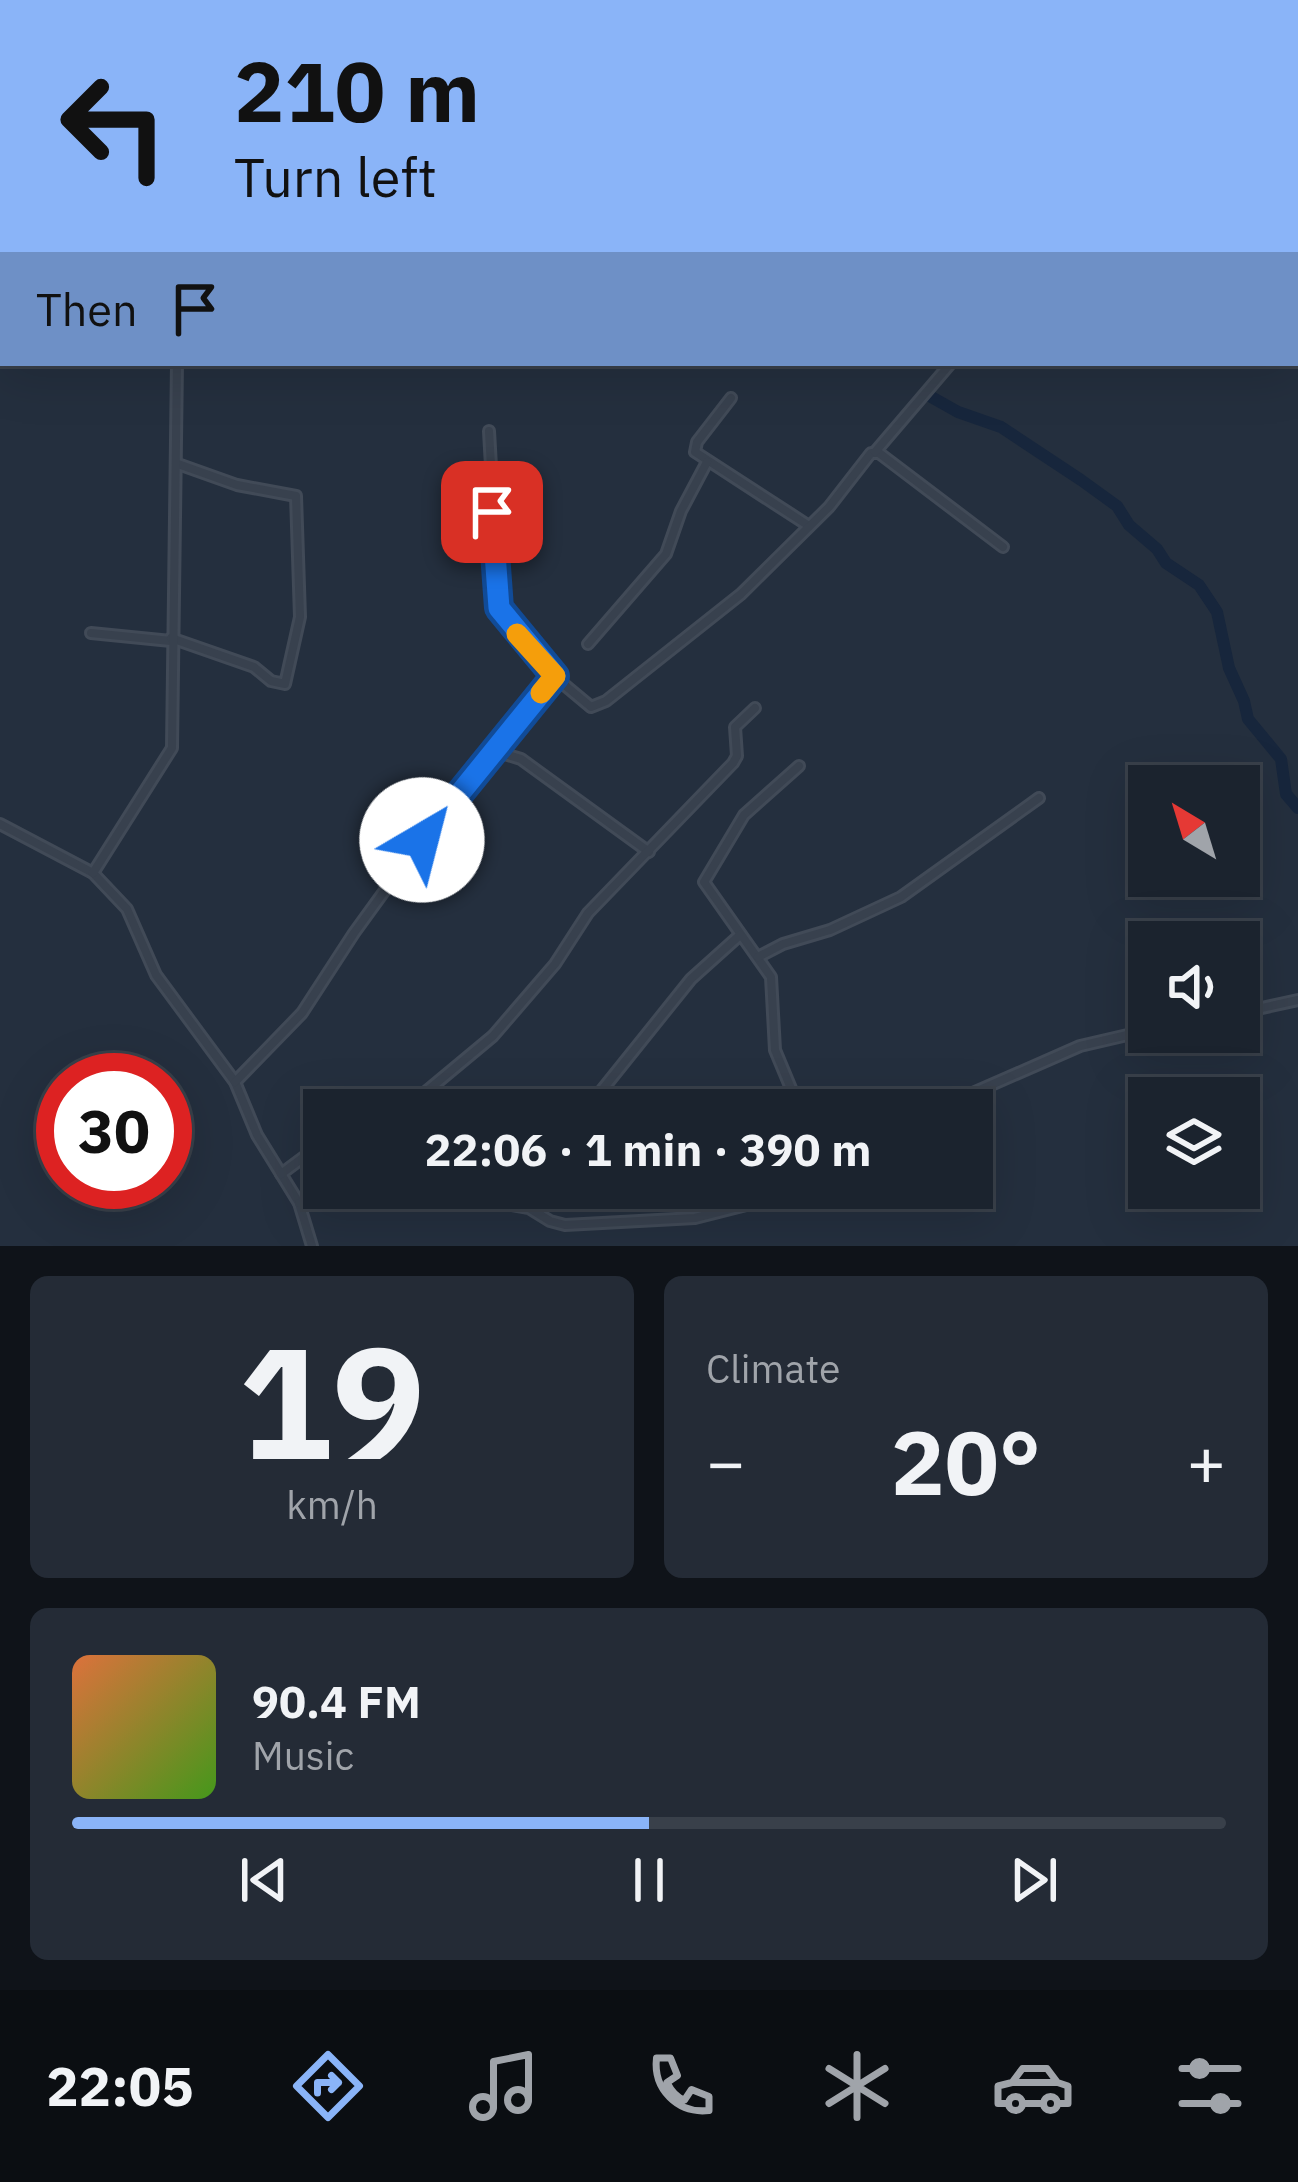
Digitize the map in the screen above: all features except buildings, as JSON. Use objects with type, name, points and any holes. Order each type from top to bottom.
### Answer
[{"type":"street","points":[[93,873],[172,748],[177,366]]},
{"type":"street","points":[[489,431],[496,601],[512,628],[555,676],[588,706],[600,705],[741,594],[838,497],[863,459],[875,452],[948,366]]},
{"type":"street","points":[[731,398],[695,452],[809,526]]},
{"type":"street","points":[[875,452],[1003,547]]},
{"type":"street","points":[[588,644],[666,554],[684,504],[707,462]]},
{"type":"street","points":[[92,633],[171,640],[254,667],[271,681],[285,684],[300,604],[296,496],[237,484],[178,464]]},
{"type":"street","points":[[235,1082],[302,1013],[354,933],[492,750],[555,676]]},
{"type":"street","points":[[429,1089],[493,1036],[555,964],[588,913],[736,760],[735,727],[755,708]]},
{"type":"street","points":[[492,750],[521,759],[649,852]]},
{"type":"street","points":[[791,1089],[775,1050],[772,986],[758,957],[704,879],[744,815],[799,766]]},
{"type":"street","points":[[758,957],[901,897],[1039,798]]},
{"type":"street","points":[[0,824],[93,873],[127,909],[156,975],[235,1082],[257,1135],[299,1203],[312,1246]]},
{"type":"street","points":[[603,1089],[691,979],[740,935]]},
{"type":"street","points":[[1260,1008],[1298,1000]]},
{"type":"street","points":[[982,1089],[1080,1046],[1128,1035]]},
{"type":"street","points":[[281,1174],[303,1158]]},
{"type":"street","points":[[299,1203],[303,1203]]},
{"type":"street","points":[[532,1209],[565,1226],[694,1218],[730,1209]]},
{"type":"waterway","points":[[926,394],[1001,427],[1081,480],[1117,506],[1166,563],[1199,585],[1217,612],[1229,668],[1248,719],[1281,759],[1286,794],[1298,808]]},
{"type":"slow traffic","points":[[517,634],[555,676],[541,693]]},
{"type":"route","points":[[422,840],[555,676],[499,608],[492,512]]}]
